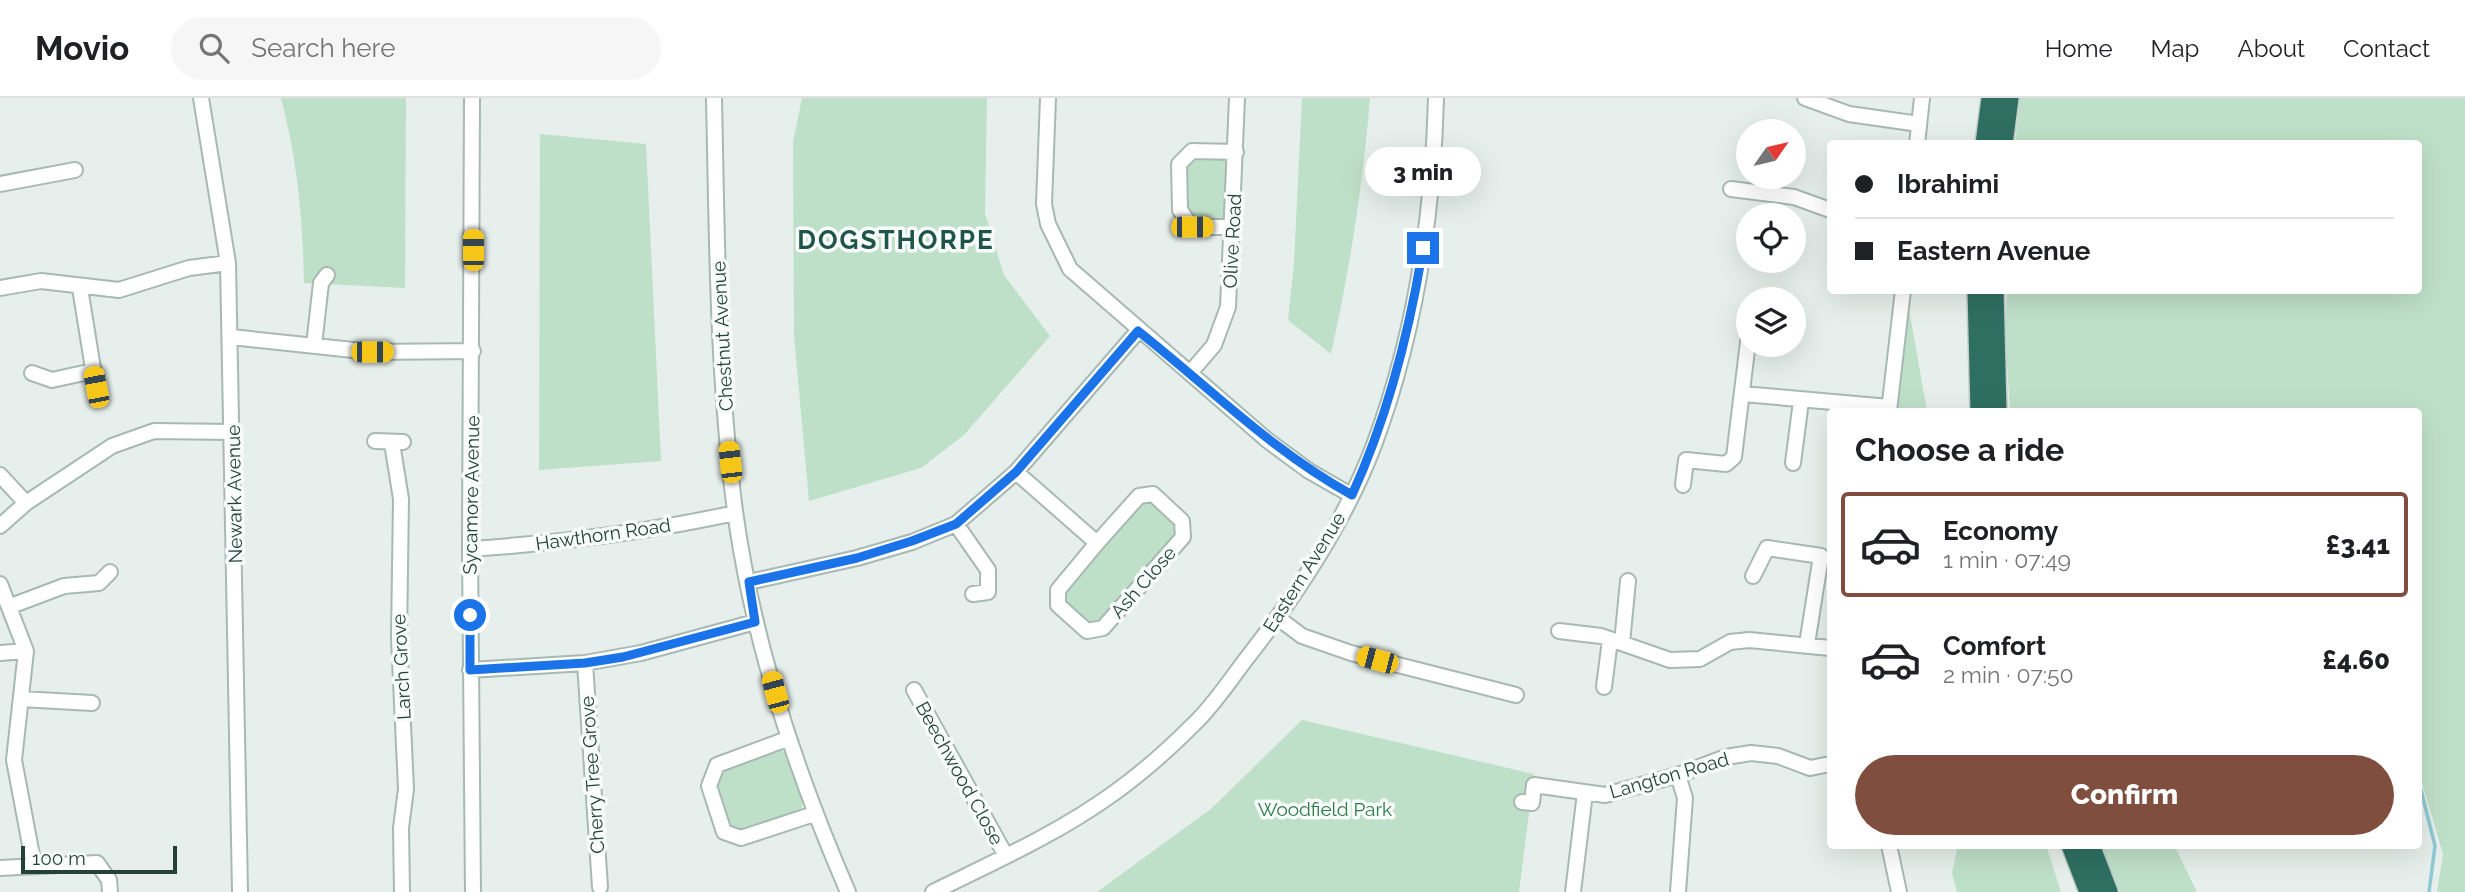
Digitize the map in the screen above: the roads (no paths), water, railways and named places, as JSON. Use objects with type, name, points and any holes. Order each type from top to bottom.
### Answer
[{"type":"highway","points":[[1987,140],[1992,98]]},
{"type":"highway","points":[[2003,140],[2008,98]]},
{"type":"highway","points":[[1978,294],[1980,408]]},
{"type":"highway","points":[[1993,294],[1996,408]]},
{"type":"highway","points":[[2074,849],[2090,892]]},
{"type":"highway","points":[[2091,849],[2107,892]]},
{"type":"street","name":"Newark Avenue","points":[[201,98],[228,263],[240,892]]},
{"type":"street","name":"Sycamore Avenue","points":[[472,98],[470,670],[473,892]]},
{"type":"street","name":"Chestnut Avenue","points":[[714,98],[722,380],[735,513],[755,622],[787,739],[814,814],[848,892]]},
{"type":"street","points":[[1048,98],[1044,204],[1048,224],[1070,269],[1266,440],[1309,471],[1352,495]]},
{"type":"street","name":"Olive Road","points":[[1190,373],[1214,345],[1226,316],[1234,227],[1237,98]]},
{"type":"street","name":"Eastern Avenue","points":[[933,892],[1006,856],[1114,793],[1196,723],[1278,618],[1352,495],[1374,446],[1412,314],[1435,152],[1436,98]]},
{"type":"street","points":[[1917,140],[1922,98]]},
{"type":"street","points":[[1813,100],[1849,114],[1919,124]]},
{"type":"street","points":[[1234,227],[1192,227],[1180,210],[1179,164],[1192,151],[1236,152]]},
{"type":"street","points":[[0,184],[75,170]]},
{"type":"street","points":[[1731,189],[1794,197],[1827,209]]},
{"type":"street","points":[[0,288],[41,281],[80,288],[120,290],[189,268],[228,263]]},
{"type":"street","points":[[314,345],[321,283],[327,275]]},
{"type":"street","points":[[80,288],[96,387]]},
{"type":"street","points":[[1889,408],[1903,294]]},
{"type":"street","points":[[749,582],[857,558],[956,524],[1016,472],[1138,331]]},
{"type":"street","points":[[231,337],[372,352],[473,351]]},
{"type":"street","points":[[1683,485],[1686,460],[1726,464],[1734,457],[1746,357]]},
{"type":"street","points":[[32,373],[52,380],[93,371]]},
{"type":"street","points":[[1742,394],[1878,408]]},
{"type":"street","points":[[1793,463],[1801,401]]},
{"type":"street","points":[[0,526],[26,503],[111,446],[154,431],[233,432]]},
{"type":"street","name":"Larch Grove","points":[[375,441],[397,442],[401,499],[399,638],[405,735],[402,892]]},
{"type":"street","points":[[1016,472],[1097,543]]},
{"type":"street","points":[[0,475],[26,503]]},
{"type":"street","name":"Ash Close","points":[[1153,494],[1182,521],[1183,537],[1103,628],[1087,631],[1058,606],[1058,590],[1097,543],[1139,496],[1153,494]]},
{"type":"street","name":"Hawthorn Road","points":[[470,549],[541,544],[699,521],[735,513]]},
{"type":"street","points":[[956,524],[988,570],[988,592],[972,594]]},
{"type":"street","points":[[1753,576],[1767,548],[1821,556],[1807,644]]},
{"type":"street","points":[[11,606],[64,586],[99,583],[110,572]]},
{"type":"street","points":[[1604,687],[1628,581]]},
{"type":"street","points":[[0,584],[11,606],[26,652],[14,760],[34,866]]},
{"type":"street","points":[[1278,618],[1302,636],[1351,653],[1516,695]]},
{"type":"street","points":[[470,670],[585,663],[641,653],[755,622]]},
{"type":"street","points":[[1559,631],[1616,641],[1670,660],[1700,659],[1735,641],[1827,647]]},
{"type":"street","points":[[0,653],[26,652]]},
{"type":"street","name":"Cherry Tree Grove","points":[[585,663],[600,887]]},
{"type":"street","name":"Beechwood Close","points":[[914,690],[1006,856]]},
{"type":"street","points":[[21,699],[92,703]]},
{"type":"street","points":[[389,735],[405,735]]},
{"type":"street","points":[[787,739],[716,765],[709,786],[724,832],[741,838],[814,814]]},
{"type":"street","name":"Langton Road","points":[[1522,802],[1532,803],[1534,785],[1605,795],[1678,775],[1726,757],[1751,753],[1779,756],[1810,768],[1827,765]]},
{"type":"street","points":[[1678,775],[1685,798],[1678,892]]},
{"type":"street","points":[[1573,892],[1585,793]]},
{"type":"street","points":[[1890,849],[1899,892]]},
{"type":"street","points":[[0,868],[97,863],[109,880],[110,892]]},
{"type":"waterway","points":[[2422,794],[2435,846],[2429,892]]},
{"type":"district","name":"DOGSTHORPE","points":[[896,240]]},
{"type":"park label","name":"Woodfield Park","points":[[1325,809]]}]
